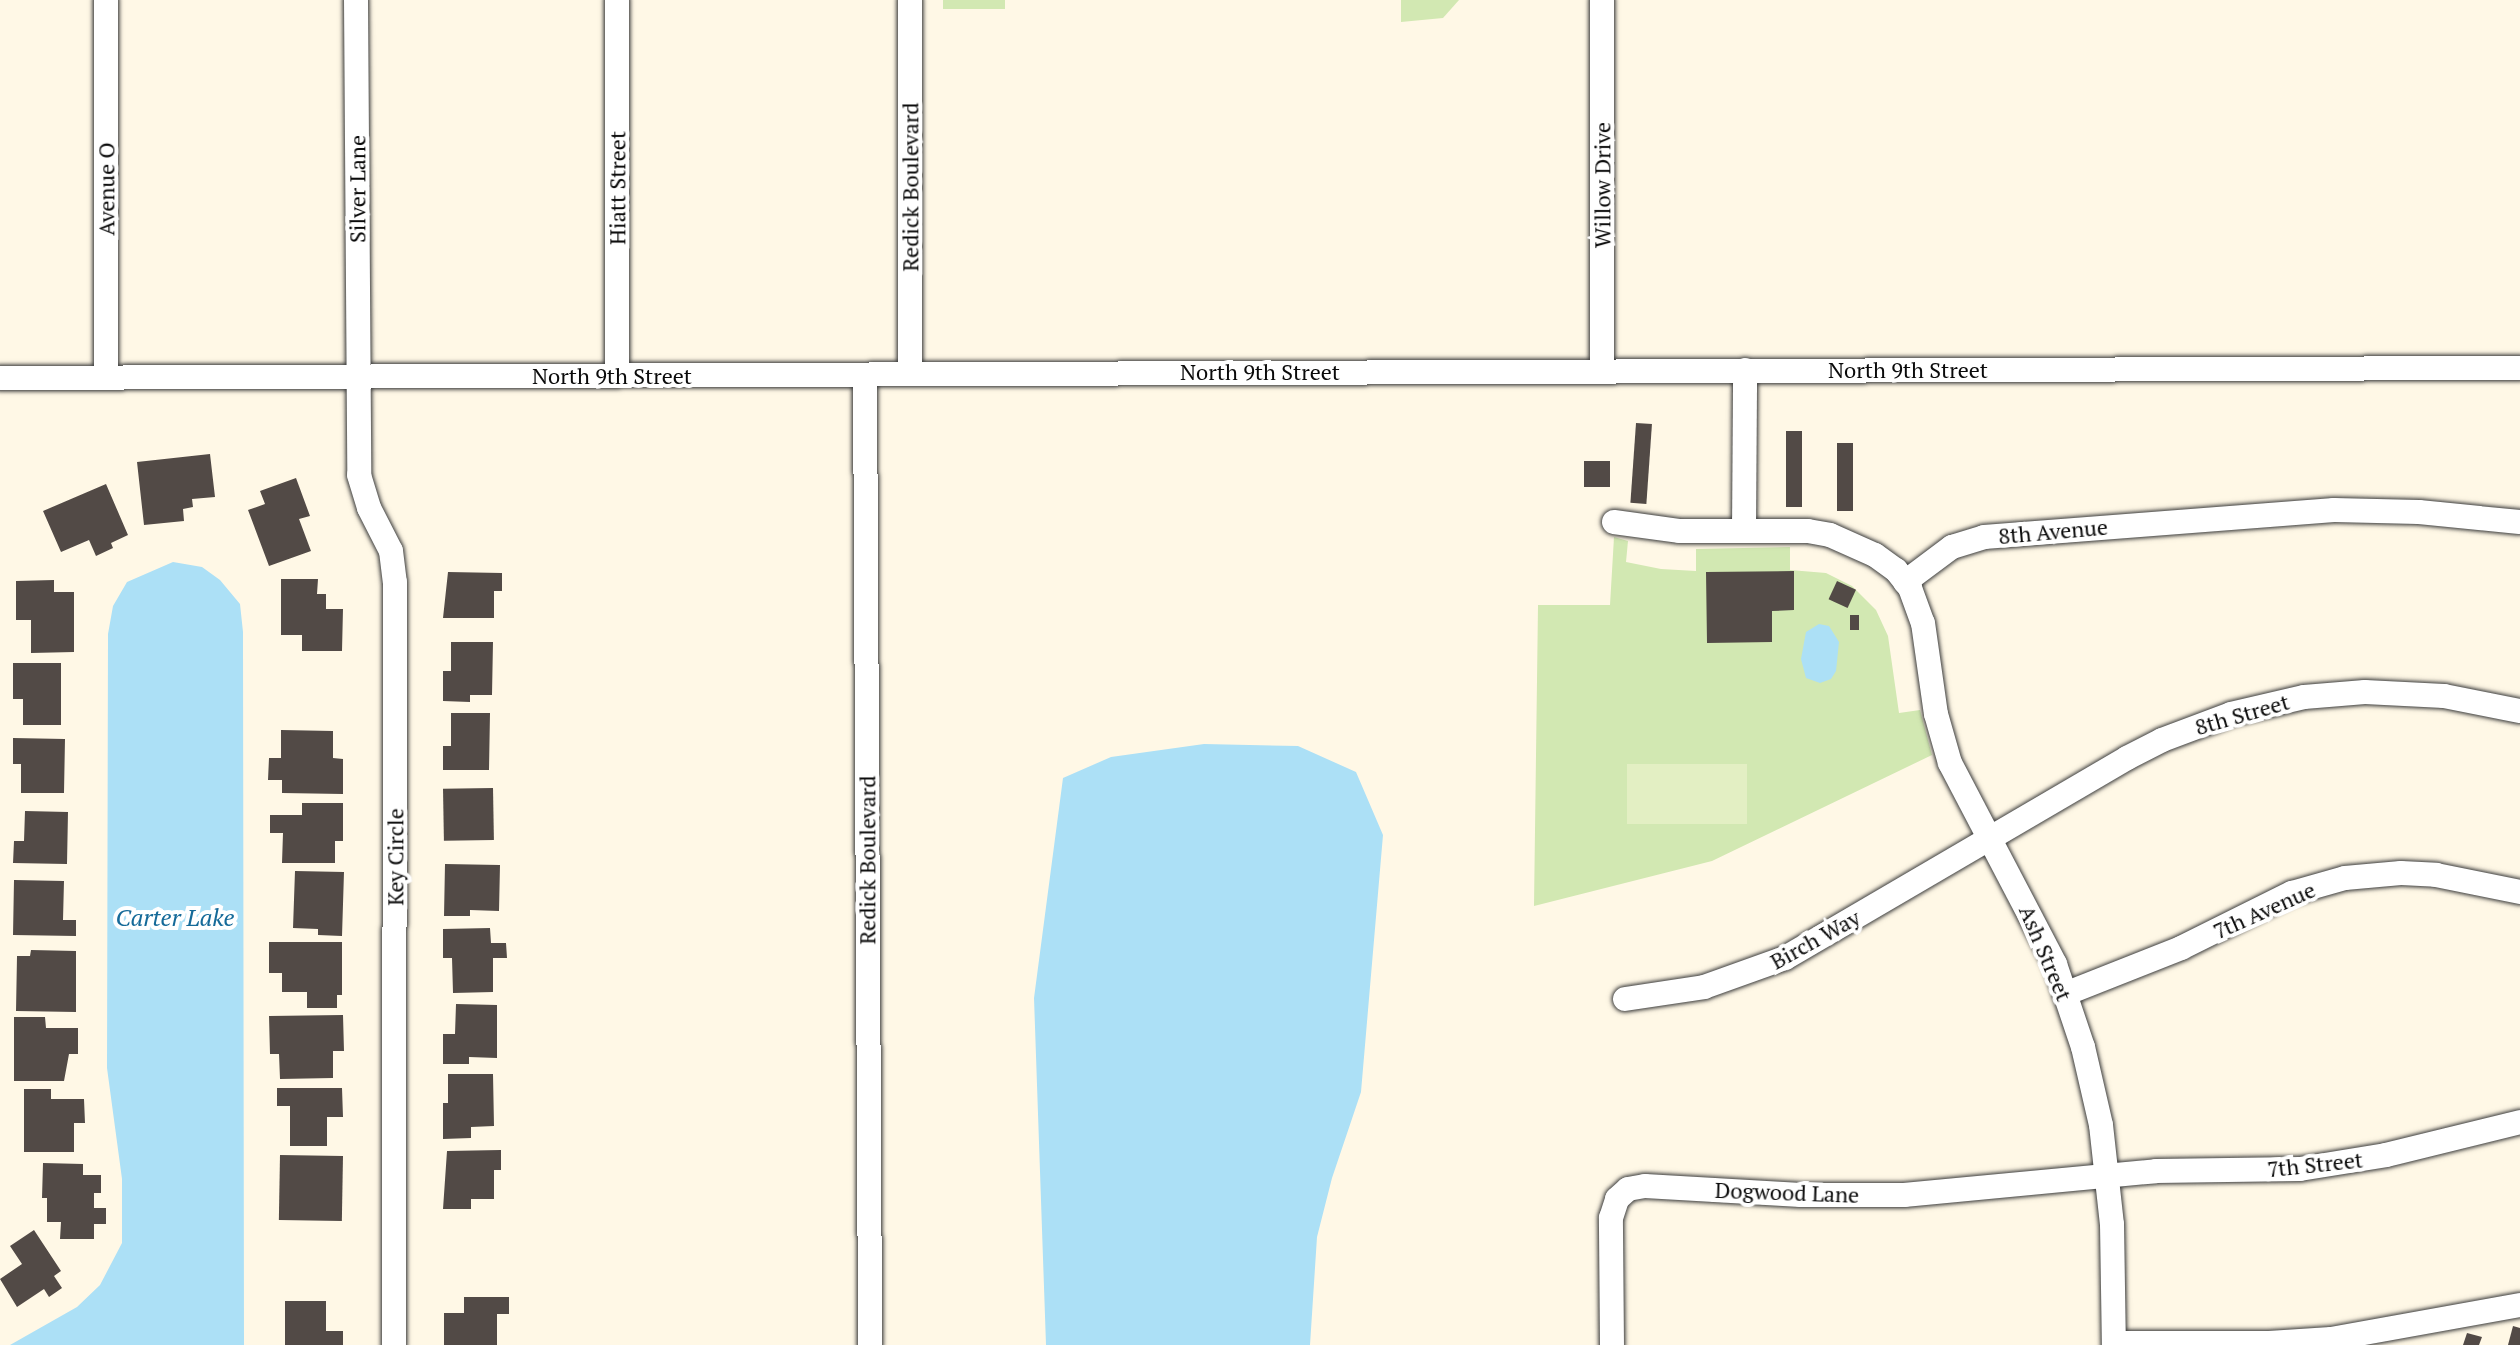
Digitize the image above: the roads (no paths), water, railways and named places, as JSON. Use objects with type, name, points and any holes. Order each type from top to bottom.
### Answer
[{"type":"street","name":"Avenue O","points":[[106,0],[106,377]]},
{"type":"street","name":"Silver Lane","points":[[356,0],[357,377]]},
{"type":"street","name":"Hiatt Street","points":[[617,0],[617,375]]},
{"type":"street","name":"Redick Boulevard","points":[[910,0],[910,374]]},
{"type":"street","name":"Willow Drive","points":[[1602,0],[1602,371]]},
{"type":"street","name":"North 9th Street","points":[[0,378],[2520,368]]},
{"type":"street","points":[[1744,531],[1745,370]]},
{"type":"street","name":"Redick Boulevard","points":[[865,375],[870,1345]]},
{"type":"street","name":"Key Circle","points":[[357,377],[359,475],[369,508],[391,551],[395,582],[394,1345]]},
{"type":"street","name":"8th Avenue","points":[[1905,582],[1952,547],[1984,537],[2334,510],[2419,512],[2520,522]]},
{"type":"street","points":[[1614,522],[1680,531],[1830,535],[1875,555],[1905,582]]},
{"type":"street","name":"Ash Street","points":[[1905,582],[1923,623],[1936,714],[1950,763],[2031,912],[2065,994],[2094,1094],[2112,1224],[2114,1344]]},
{"type":"street","name":"8th Street","points":[[1990,839],[2162,740],[2270,704],[2365,692],[2414,693],[2473,700],[2520,711]]},
{"type":"street","name":"Birch Way","points":[[1625,999],[1704,987],[1765,967],[1990,839]]},
{"type":"street","name":"7th Avenue","points":[[2065,994],[2181,948],[2292,893],[2345,878],[2401,873],[2436,875],[2520,892]]},
{"type":"street","name":"7th Street","points":[[2107,1175],[2156,1171],[2300,1169],[2353,1162],[2520,1122]]},
{"type":"street","name":"Dogwood Lane","points":[[1612,1345],[1611,1218],[1617,1199],[1628,1189],[1645,1186],[1801,1195],[1904,1195],[2107,1175]]},
{"type":"street","points":[[2114,1344],[2269,1343],[2331,1339],[2520,1305]]},
{"type":"water","name":"Carter Lake","points":[[173,562],[202,567],[220,580],[240,604],[243,632],[244,1345],[10,1345],[77,1307],[100,1285],[122,1243],[122,1179],[107,1068],[108,634],[113,606],[127,582]]},
{"type":"water","points":[[1819,624],[1829,626],[1839,642],[1836,671],[1831,679],[1820,683],[1806,678],[1801,659],[1806,632]]},
{"type":"water","points":[[1204,744],[1298,746],[1356,772],[1383,835],[1361,1092],[1332,1178],[1317,1237],[1310,1345],[1046,1345],[1034,998],[1063,778],[1111,757]]}]
